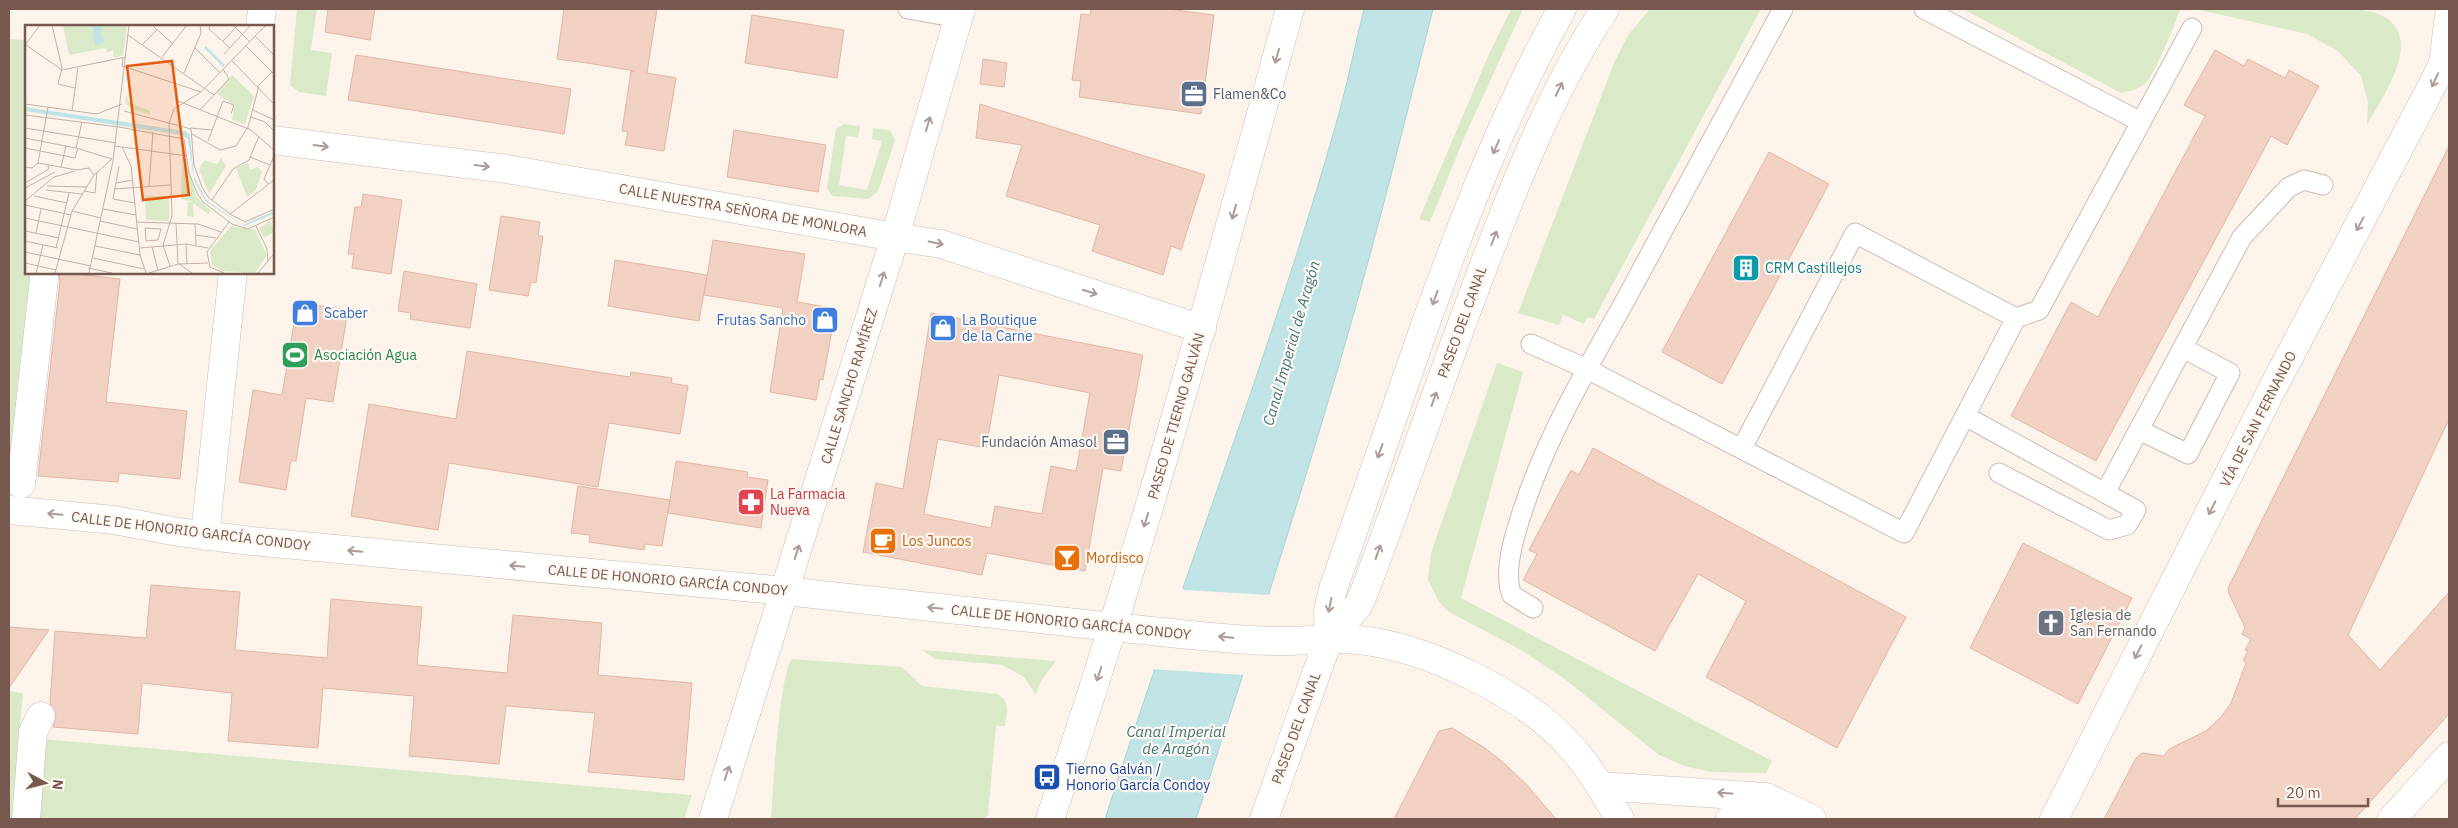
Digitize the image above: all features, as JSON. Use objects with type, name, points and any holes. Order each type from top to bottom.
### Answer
[{"type":"street","points":[[260,25],[262,9]]},
{"type":"street","name":"PASEO DE TIERNO GALVÁN","points":[[1050,819],[1113,627],[1202,329],[1290,9]]},
{"type":"street","name":"PASEO DEL CANAL","points":[[1264,819],[1329,638],[1328,611],[1333,589],[1446,269],[1474,196],[1515,102],[1562,9]]},
{"type":"street","name":"PASEO DEL CANAL","points":[[1329,638],[1358,606],[1363,595],[1464,316],[1523,166],[1570,66],[1605,9]]},
{"type":"street","name":"CALLE SANCHO RAMÍREZ","points":[[713,819],[895,238],[960,13]]},
{"type":"street","name":"VÍA DE SAN FERNANDO","points":[[2054,819],[2268,397],[2435,80],[2442,63],[2449,16]]},
{"type":"street","name":"CALLE NUESTRA SEÑORA DE MONLORA","points":[[274,140],[507,169],[895,238],[941,244],[1202,329]]},
{"type":"street","points":[[205,536],[233,274]]},
{"type":"street","points":[[21,484],[44,278]]},
{"type":"street","name":"CALLE DE HONORIO GARCÍA CONDOY","points":[[9,510],[114,520],[205,536],[785,591],[1113,627],[1274,641],[1329,638],[1368,641],[1393,646],[1476,678],[1512,698],[1547,724],[1571,747],[1600,786],[1620,819]]},
{"type":"street","points":[[26,819],[36,789],[41,727]]},
{"type":"street","points":[[2392,819],[2449,756]]},
{"type":"street","points":[[1600,786],[1749,795],[1772,799],[1812,819]]},
{"type":"street","points":[[1730,819],[1754,808],[1789,807]]},
{"type":"lane","points":[[908,9],[960,13]]},
{"type":"lane","points":[[1533,608],[1515,597],[1510,591],[1512,548],[1528,495],[1539,468],[1587,369],[1783,9]]},
{"type":"lane","points":[[1924,9],[2141,122]]},
{"type":"lane","points":[[1531,344],[1587,369],[1904,533],[2016,318],[2039,310],[2192,28]]},
{"type":"lane","points":[[2105,493],[2242,237],[2275,200],[2290,187],[2304,180],[2323,185]]},
{"type":"lane","points":[[1742,448],[1856,233],[2016,318]]},
{"type":"lane","points":[[2139,430],[2188,454],[2230,373],[2183,348]]},
{"type":"lane","points":[[1965,416],[2136,510],[2127,525],[2109,530],[1999,473]]},
{"type":"green space","points":[[297,9],[317,9],[311,50],[332,53],[326,96],[299,92],[290,85]]},
{"type":"green space","points":[[1511,9],[1523,9],[1464,138],[1430,222],[1419,219],[1489,54]]},
{"type":"green space","points":[[1650,9],[1761,9],[1594,319],[1588,317],[1584,324],[1563,315],[1559,325],[1518,313],[1614,63],[1628,35]]},
{"type":"green space","points":[[1963,9],[2180,9],[2165,48],[2150,78],[2140,87],[2121,93]]},
{"type":"green space","points":[[2195,9],[2357,9],[2377,14],[2383,16],[2395,26],[2400,39],[2400,53],[2396,69],[2390,84],[2367,125],[2368,102],[2361,76],[2338,51],[2307,34]]},
{"type":"green space","points":[[9,39],[25,40],[25,274],[36,274],[9,474]]},
{"type":"green space","points":[[844,124],[860,126],[858,137],[846,136],[839,185],[867,190],[882,141],[872,139],[873,128],[890,130],[895,140],[878,191],[869,199],[832,196],[827,188],[836,129]]},
{"type":"green space","points":[[1497,363],[1523,372],[1461,598],[1772,761],[1766,773],[1711,772],[1684,766],[1659,755],[1566,680],[1521,650],[1449,612],[1439,602],[1428,580],[1431,553]]},
{"type":"green space","points":[[922,650],[1056,661],[1041,681],[1036,695],[1024,677],[1002,665],[935,659]]},
{"type":"green space","points":[[792,659],[902,667],[922,686],[997,694],[1001,697],[1007,707],[1007,716],[1005,726],[996,726],[988,815],[984,819],[771,819],[780,709],[787,669]]},
{"type":"green space","points":[[9,691],[23,693],[19,737],[692,795],[684,819],[9,819]]},
{"type":"water","name":"Canal Imperial de Aragón","points":[[1364,9],[1433,9],[1354,314],[1252,647],[1196,819],[1105,819],[1284,294],[1338,117]]},
{"type":"pier","points":[[1180,586],[1184,590],[1270,595],[1245,675],[1151,669]]},
{"type":"building","points":[[328,9],[375,9],[370,40],[325,32]]},
{"type":"building","points":[[564,9],[657,9],[647,73],[676,78],[664,151],[625,145],[628,132],[622,131],[631,71],[635,71],[557,59]]},
{"type":"building","points":[[1091,9],[1168,9],[1214,15],[1201,114],[1079,97],[1081,81],[1072,80],[1081,14],[1090,15]]},
{"type":"building","points":[[752,15],[844,30],[837,78],[745,63]]},
{"type":"building","points":[[2215,50],[2244,66],[2248,59],[2285,78],[2289,70],[2319,86],[2287,145],[2271,136],[2096,461],[2011,416],[2071,302],[2098,317],[2205,116],[2184,105]]},
{"type":"building","points":[[356,55],[571,89],[564,134],[348,100]]},
{"type":"building","points":[[983,59],[1007,63],[1004,87],[980,84]]},
{"type":"building","points":[[980,104],[1205,175],[1181,250],[1171,246],[1163,275],[1092,251],[1100,225],[1006,196],[1022,145],[976,138]]},
{"type":"building","points":[[734,130],[826,145],[818,192],[727,177]]},
{"type":"building","points":[[2449,146],[2449,419],[2348,635],[2380,670],[2449,592],[2449,714],[2355,819],[2104,819],[2136,758],[2142,753],[2164,756],[2169,749],[2206,731],[2221,717],[2231,703],[2246,663],[2243,660],[2248,651],[2245,650],[2251,639],[2242,634],[2245,627],[2228,588]]},
{"type":"building","name":"CRM Castillejos","points":[[1769,152],[1829,184],[1722,384],[1662,352]]},
{"type":"building","points":[[363,194],[402,200],[391,274],[352,268],[354,254],[348,254],[355,207],[361,207]]},
{"type":"building","points":[[501,216],[540,222],[538,236],[543,236],[536,283],[531,282],[528,296],[489,290]]},
{"type":"building","points":[[713,240],[805,254],[797,302],[832,308],[828,329],[832,330],[823,380],[820,379],[816,400],[770,392],[783,308],[704,295]]},
{"type":"building","points":[[615,260],[707,275],[699,321],[608,306]]},
{"type":"building","points":[[404,271],[477,284],[470,328],[410,319],[411,313],[398,311]]},
{"type":"building","points":[[58,274],[120,279],[106,402],[187,411],[180,479],[119,473],[118,482],[38,476],[60,281]]},
{"type":"building","points":[[302,303],[348,310],[333,402],[306,398],[296,461],[291,460],[286,490],[239,482],[253,390],[282,395],[294,323],[299,323]]},
{"type":"building","points":[[931,313],[1143,355],[1121,471],[1103,468],[1085,571],[987,553],[982,575],[863,552],[876,483],[903,489]],"holes":[[[999,375],[1090,393],[1076,471],[1051,466],[1042,514],[995,506],[991,528],[924,514],[938,439],[986,448]]]},
{"type":"building","points":[[467,351],[630,377],[631,372],[672,378],[671,383],[688,386],[680,434],[609,423],[598,487],[449,463],[438,530],[351,516],[369,404],[456,419]]},
{"type":"building","points":[[1593,448],[1906,617],[1837,748],[1706,677],[1746,601],[1698,574],[1655,651],[1523,580],[1537,554],[1529,550],[1571,470],[1579,475]]},
{"type":"building","points":[[676,461],[748,472],[747,477],[768,480],[761,528],[668,513]]},
{"type":"building","points":[[578,486],[670,500],[662,546],[645,544],[644,550],[589,542],[590,535],[571,533]]},
{"type":"building","name":"Iglesia de San Fernando","points":[[2023,543],[2132,598],[2078,704],[1970,648]]},
{"type":"building","points":[[151,585],[240,592],[235,650],[327,658],[331,599],[422,607],[417,665],[507,673],[513,615],[602,623],[598,675],[692,683],[684,780],[588,772],[595,713],[506,706],[499,764],[409,756],[414,696],[323,688],[318,748],[228,741],[232,693],[142,683],[138,734],[53,727],[56,715],[50,703],[55,631],[146,638]]},
{"type":"building","points":[[9,627],[49,630],[9,688]]},
{"type":"building","points":[[1452,728],[1485,748],[1505,764],[1526,784],[1556,819],[1394,819],[1439,731]]},
{"type":"place","name":"Flamen&Co","points":[[1194,94]]},
{"type":"place","name":"CRM Castillejos","points":[[1746,268]]},
{"type":"place","name":"Scaber","points":[[305,313]]},
{"type":"place","name":"Frutas Sancho","points":[[825,320]]},
{"type":"place","name":"La Boutique de la Carne","points":[[943,328]]},
{"type":"place","name":"Asociación Agua","points":[[295,355]]},
{"type":"place","name":"Fundación Amasol","points":[[1116,442]]},
{"type":"place","name":"La Farmacia Nueva","points":[[751,502]]},
{"type":"place","name":"Los Juncos","points":[[883,541]]},
{"type":"place","name":"Mordisco","points":[[1067,558]]},
{"type":"place","name":"Iglesia de San Fernando","points":[[2051,623]]},
{"type":"place","name":"Tierno Galván / Honorio García Condoy","points":[[1047,777]]}]
